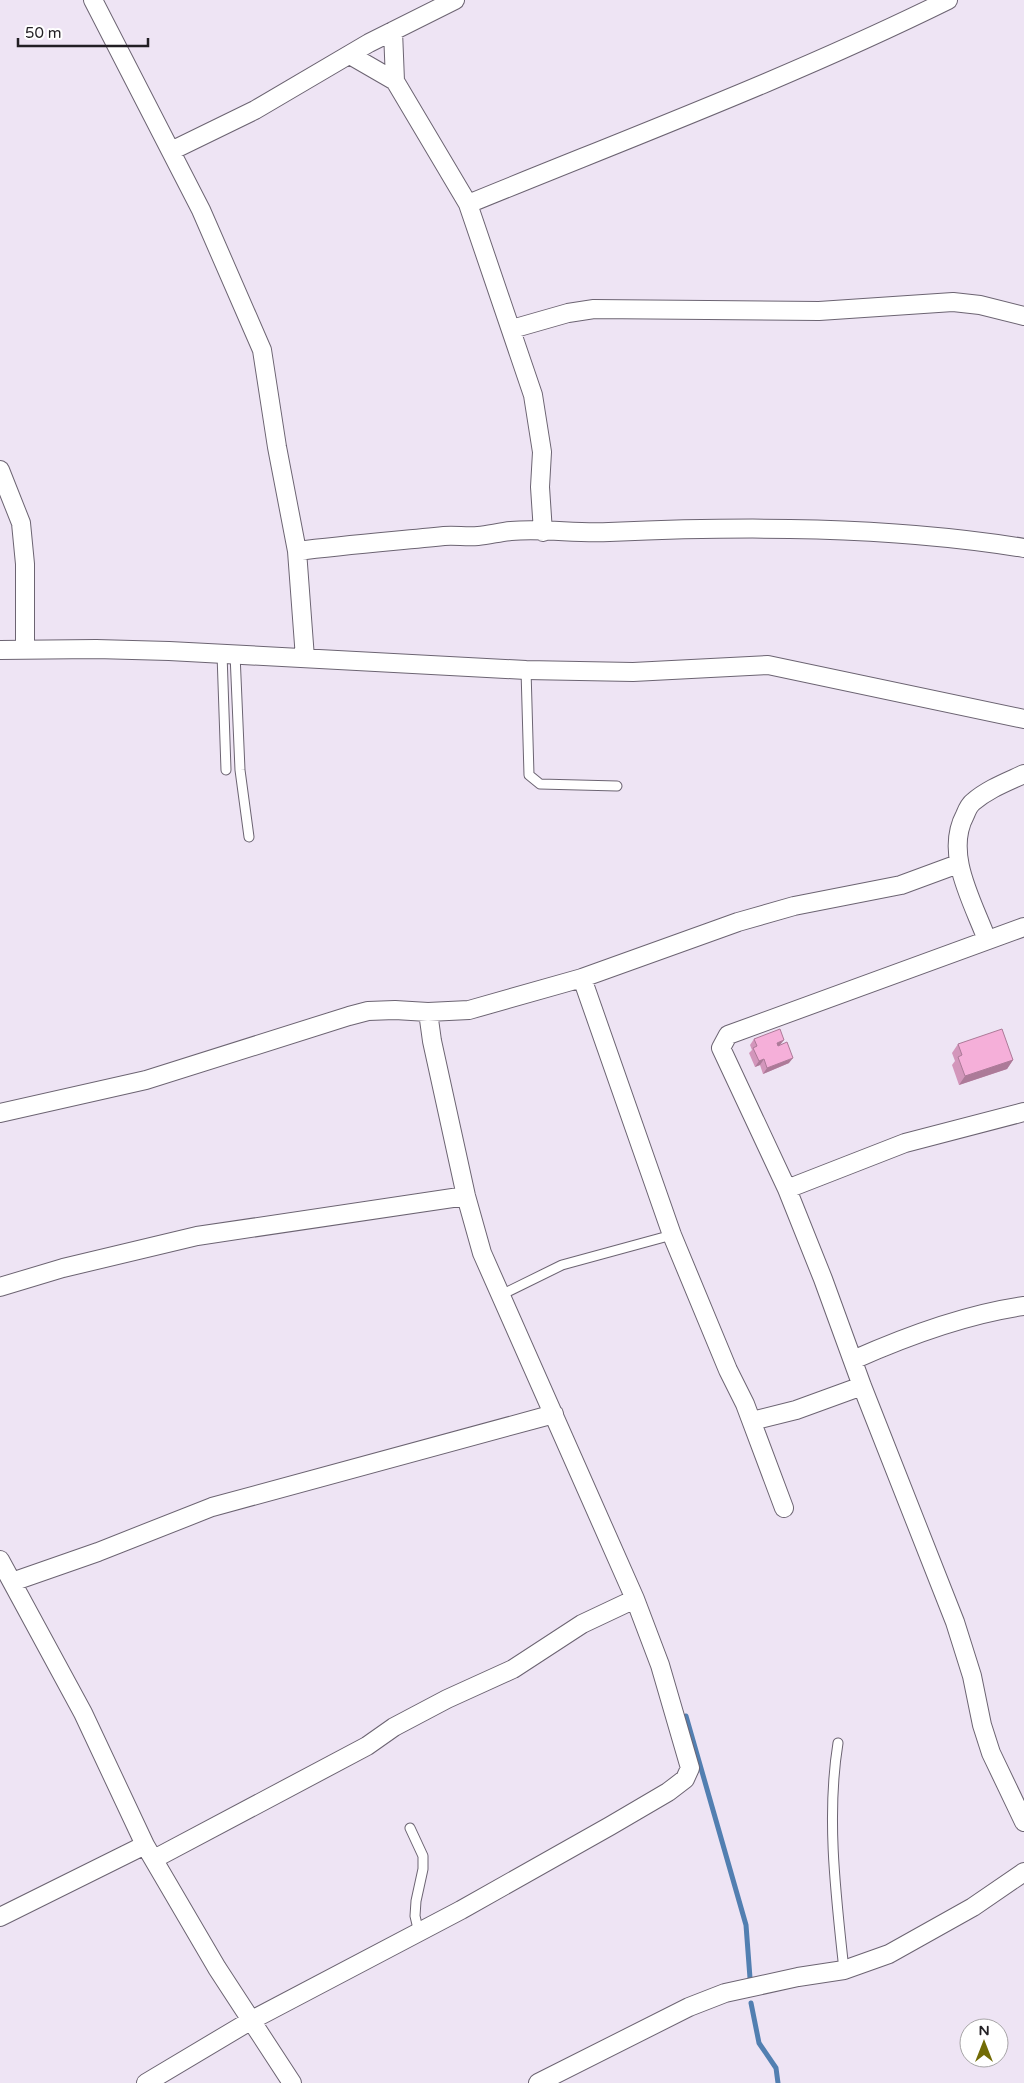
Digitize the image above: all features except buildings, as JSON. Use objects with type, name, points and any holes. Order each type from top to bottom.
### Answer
[{"type":"street","points":[[93,0],[201,210],[262,350],[277,447],[297,552],[305,658]]},
{"type":"street","points":[[171,151],[255,110],[350,54],[455,0]]},
{"type":"street","points":[[468,204],[750,90],[877,35],[948,0]]},
{"type":"street","points":[[393,31],[395,81]]},
{"type":"street","points":[[350,54],[395,81],[468,204],[533,395],[542,452],[540,487],[543,532]]},
{"type":"street","points":[[512,329],[568,313],[594,309],[819,311],[952,302],[980,305],[1024,316]]},
{"type":"street","points":[[0,470],[21,523],[25,564],[25,648]]},
{"type":"street","points":[[297,552],[350,544],[419,540],[445,536],[476,536],[512,531],[608,532],[652,529],[869,531],[967,539],[1024,548]]},
{"type":"street","points":[[0,650],[25,648],[105,649],[526,670],[633,672],[768,665],[878,690],[1024,719]]},
{"type":"street","points":[[988,940],[958,864],[956,836],[961,821],[971,803],[994,788],[1024,774]]},
{"type":"street","points":[[0,1113],[146,1080],[368,1011],[428,1012],[469,1010],[582,978],[738,922],[794,906],[900,885],[958,864]]},
{"type":"street","points":[[1024,927],[728,1035],[721,1048],[787,1189],[954,1622],[972,1676],[982,1725],[991,1753],[1024,1822]]},
{"type":"street","points":[[582,978],[672,1235],[728,1370],[752,1421],[784,1508]]},
{"type":"street","points":[[146,2083],[250,2021],[418,1932],[610,1826],[668,1792],[685,1779],[690,1768],[660,1666],[635,1599],[482,1253],[466,1196],[432,1041],[428,1012]]},
{"type":"street","points":[[787,1189],[905,1143],[1024,1112]]},
{"type":"street","points":[[0,1287],[72,1265],[197,1236],[466,1196]]},
{"type":"street","points":[[853,1360],[884,1346],[938,1328],[998,1310],[1024,1306]]},
{"type":"street","points":[[752,1421],[796,1410],[862,1386]]},
{"type":"street","points":[[12,1582],[98,1552],[212,1507],[554,1414]]},
{"type":"street","points":[[0,1560],[83,1713],[149,1852],[250,2021],[292,2083]]},
{"type":"street","points":[[0,1917],[149,1852],[367,1746],[394,1727],[447,1699],[513,1669],[582,1624],[635,1599]]},
{"type":"street","points":[[538,2083],[689,2007],[707,2000],[752,1986],[844,1970],[889,1954],[1022,1878]]},
{"type":"lane","points":[[226,770],[229,654]]},
{"type":"lane","points":[[229,654],[240,770],[249,837]]},
{"type":"lane","points":[[526,670],[529,775],[540,784],[617,786]]},
{"type":"lane","points":[[501,1295],[562,1264],[672,1235]]},
{"type":"lane","points":[[838,1743],[834,1765],[833,1874],[844,1970]]},
{"type":"lane","points":[[410,1828],[424,1856],[424,1869],[416,1909],[418,1932]]},
{"type":"waterway","points":[[686,1716],[746,1925],[750,1978]]},
{"type":"waterway","points":[[751,2003],[759,2043],[776,2068],[778,2083]]}]
